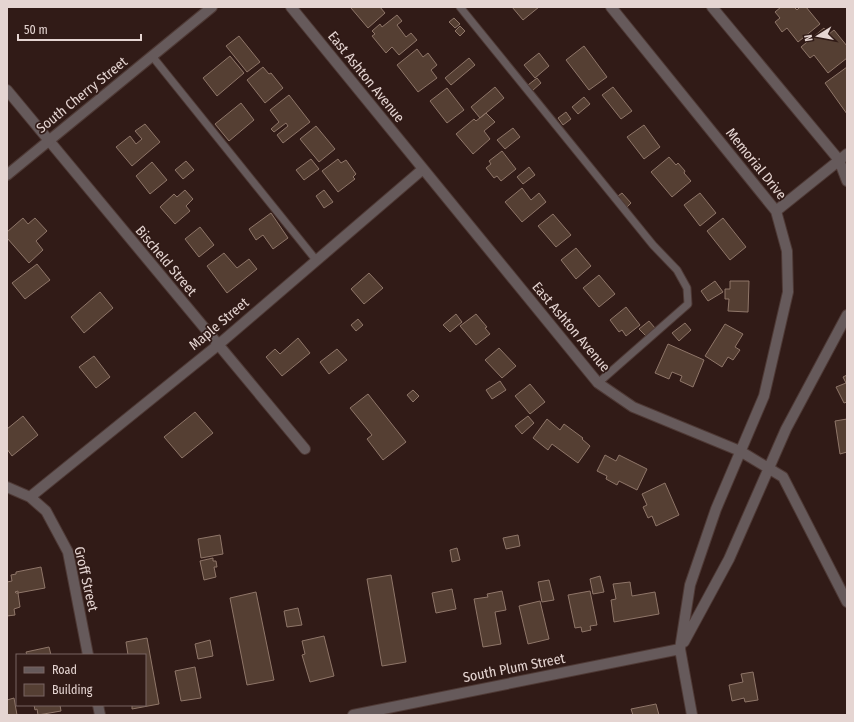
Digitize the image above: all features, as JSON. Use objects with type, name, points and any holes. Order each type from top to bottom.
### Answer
[{"type":"street","name":"South Cherry Street","points":[[7,175],[212,7]]},
{"type":"street","name":"East Ashton Avenue","points":[[291,7],[598,383],[633,407],[740,451]]},
{"type":"street","name":"Memorial Drive","points":[[611,7],[776,211],[787,251],[788,292],[764,396],[740,451]]},
{"type":"street","points":[[712,7],[843,157],[847,181]]},
{"type":"street","name":"Bischeld Street","points":[[7,90],[305,449]]},
{"type":"street","points":[[776,211],[843,157]]},
{"type":"street","name":"Maple Street","points":[[30,497],[218,345],[423,169]]},
{"type":"street","points":[[680,649],[728,559],[786,429],[847,315]]},
{"type":"street","points":[[692,715],[680,649],[690,585],[716,509],[740,451],[784,477],[847,602]]},
{"type":"street","name":"Groff Street","points":[[7,487],[30,497],[46,511],[68,552],[88,654]]},
{"type":"street","name":"South Plum Street","points":[[353,715],[680,649]]},
{"type":"lane","points":[[460,7],[653,245],[677,270],[687,288],[688,304],[598,383]]},
{"type":"lane","points":[[152,56],[316,260]]},
{"type":"building","points":[[380,7],[385,13],[368,28],[351,8]]},
{"type":"building","points":[[512,7],[539,7],[523,20]]},
{"type":"building","points":[[781,7],[794,7],[797,10],[800,7],[806,7],[820,24],[798,42],[787,28],[782,32],[775,22],[780,18],[775,12]]},
{"type":"building","points":[[397,15],[402,21],[397,25],[406,37],[411,33],[417,40],[399,55],[392,47],[386,53],[372,36],[375,34],[372,31],[380,24],[382,27]]},
{"type":"building","points":[[454,18],[460,24],[455,28],[449,22]]},
{"type":"building","points":[[460,26],[465,31],[460,36],[455,31]]},
{"type":"building","points":[[824,28],[829,34],[834,30],[847,46],[847,58],[828,73],[814,55],[810,58],[801,47]]},
{"type":"building","points":[[239,36],[260,62],[247,72],[226,46]]},
{"type":"building","points":[[584,46],[607,77],[589,90],[566,60]]},
{"type":"building","points":[[417,49],[423,57],[428,53],[437,65],[431,70],[437,78],[418,92],[397,65]]},
{"type":"building","points":[[539,53],[549,66],[535,78],[524,65]]},
{"type":"building","points":[[230,56],[244,73],[217,96],[203,78]]},
{"type":"building","points":[[469,58],[475,65],[451,85],[445,78]]},
{"type":"building","points":[[263,67],[269,74],[271,73],[283,88],[265,103],[247,80]]},
{"type":"building","points":[[847,67],[847,114],[825,83]]},
{"type":"building","points":[[537,78],[541,83],[532,91],[528,85]]},
{"type":"building","points":[[495,87],[504,98],[480,118],[471,107]]},
{"type":"building","points":[[613,87],[632,111],[621,119],[602,95]]},
{"type":"building","points":[[447,88],[464,110],[447,123],[430,101]]},
{"type":"building","points":[[289,95],[310,122],[283,143],[277,135],[288,126],[286,123],[274,132],[271,129],[279,122],[270,110]]},
{"type":"building","points":[[584,97],[590,104],[578,114],[572,107]]},
{"type":"building","points":[[241,103],[254,120],[229,141],[215,124]]},
{"type":"building","points":[[566,112],[571,119],[563,125],[558,118]]},
{"type":"building","points":[[486,113],[495,122],[484,131],[490,139],[473,154],[456,134],[474,119],[476,121]]},
{"type":"building","points":[[145,124],[160,142],[132,166],[116,147],[130,136],[136,144],[142,139],[135,131]]},
{"type":"building","points":[[644,125],[660,147],[644,159],[627,137]]},
{"type":"building","points":[[316,126],[335,149],[319,162],[300,139]]},
{"type":"building","points":[[513,128],[520,137],[505,149],[497,140]]},
{"type":"building","points":[[502,151],[516,169],[501,181],[497,176],[494,178],[486,168],[491,164],[489,161]]},
{"type":"building","points":[[669,157],[676,165],[678,163],[691,181],[672,197],[651,172]]},
{"type":"building","points":[[311,159],[319,169],[304,180],[296,170]]},
{"type":"building","points":[[338,159],[341,163],[346,160],[356,174],[353,177],[355,179],[338,192],[322,171]]},
{"type":"building","points":[[186,161],[194,170],[183,179],[175,170]]},
{"type":"building","points":[[152,162],[167,180],[150,194],[136,176]]},
{"type":"building","points":[[529,167],[535,175],[523,184],[517,177]]},
{"type":"building","points":[[522,188],[531,200],[539,193],[546,202],[522,222],[505,202]]},
{"type":"building","points":[[185,190],[193,199],[186,206],[190,211],[175,224],[160,207],[174,194],[177,197]]},
{"type":"building","points":[[324,190],[333,202],[324,208],[316,196]]},
{"type":"building","points":[[622,193],[631,203],[627,207],[618,196]]},
{"type":"building","points":[[700,193],[716,213],[700,226],[684,205]]},
{"type":"building","points":[[271,213],[288,238],[273,249],[263,235],[256,240],[249,229]]},
{"type":"building","points":[[553,214],[571,235],[556,247],[538,226]]},
{"type":"building","points":[[23,218],[28,224],[35,218],[47,231],[36,241],[43,250],[29,263],[7,238],[7,232]]},
{"type":"building","points":[[723,218],[746,247],[730,260],[707,231]]},
{"type":"building","points":[[200,227],[214,245],[199,257],[185,239]]},
{"type":"building","points":[[576,248],[591,266],[576,279],[561,260]]},
{"type":"building","points":[[224,253],[237,268],[249,259],[257,269],[227,293],[207,266]]},
{"type":"building","points":[[37,264],[50,280],[25,299],[12,283]]},
{"type":"building","points":[[369,273],[383,288],[364,304],[351,289]]},
{"type":"building","points":[[599,275],[615,294],[599,307],[583,288]]},
{"type":"building","points":[[715,281],[723,292],[708,301],[701,291]]},
{"type":"building","points":[[730,281],[749,281],[748,312],[728,311],[729,299],[725,299],[725,289],[730,289]]},
{"type":"building","points":[[100,292],[113,308],[84,333],[71,317]]},
{"type":"building","points":[[626,307],[640,325],[626,336],[622,330],[619,332],[610,320]]},
{"type":"building","points":[[456,314],[462,322],[450,332],[443,325]]},
{"type":"building","points":[[476,314],[487,327],[485,328],[490,334],[476,345],[460,326]]},
{"type":"building","points":[[358,319],[363,325],[356,331],[351,325]]},
{"type":"building","points":[[649,321],[655,328],[646,336],[639,329]]},
{"type":"building","points":[[685,323],[691,330],[679,341],[672,333]]},
{"type":"building","points":[[725,324],[743,334],[735,347],[740,350],[733,360],[728,357],[722,367],[705,356]]},
{"type":"building","points":[[298,338],[310,353],[282,376],[266,357],[275,349],[280,354]]},
{"type":"building","points":[[668,344],[704,360],[693,387],[680,381],[682,376],[672,372],[669,379],[655,373]]},
{"type":"building","points":[[499,348],[516,366],[502,378],[485,360]]},
{"type":"building","points":[[337,349],[347,360],[329,374],[320,362]]},
{"type":"building","points":[[94,356],[110,377],[96,388],[79,367]]},
{"type":"building","points":[[847,375],[847,402],[844,403],[836,387],[846,383],[843,377]]},
{"type":"building","points":[[500,381],[506,390],[492,399],[486,390]]},
{"type":"building","points":[[530,384],[545,402],[530,414],[515,396]]},
{"type":"building","points":[[413,390],[419,396],[413,402],[407,395]]},
{"type":"building","points":[[368,394],[406,442],[383,460],[367,439],[372,435],[350,408]]},
{"type":"building","points":[[195,412],[213,433],[182,458],[164,437]]},
{"type":"building","points":[[23,416],[38,435],[12,456],[7,449],[7,429]]},
{"type":"building","points":[[528,416],[534,423],[522,434],[515,426]]},
{"type":"building","points":[[547,419],[560,430],[564,424],[583,438],[582,439],[590,446],[578,463],[552,444],[548,450],[533,438]]},
{"type":"building","points":[[847,419],[847,452],[840,454],[835,421]]},
{"type":"building","points":[[605,455],[616,461],[619,455],[647,469],[637,490],[619,481],[617,485],[606,479],[607,476],[597,471]]},
{"type":"building","points":[[665,483],[679,515],[656,526],[652,516],[648,518],[643,507],[647,505],[642,494]]},
{"type":"building","points":[[220,535],[223,554],[201,558],[198,539]]},
{"type":"building","points":[[518,535],[520,546],[506,549],[503,538]]},
{"type":"building","points":[[457,548],[460,560],[452,562],[450,550]]},
{"type":"building","points":[[213,558],[213,561],[216,561],[217,567],[214,567],[216,577],[204,580],[200,561]]},
{"type":"building","points":[[41,567],[45,588],[18,593],[20,607],[14,609],[15,615],[7,616],[7,582],[12,581],[11,575],[16,574],[16,572]]},
{"type":"building","points":[[391,575],[406,662],[382,666],[367,579]]},
{"type":"building","points":[[600,576],[604,592],[593,594],[590,579]]},
{"type":"building","points":[[549,580],[554,600],[542,602],[538,582]]},
{"type":"building","points":[[630,582],[632,596],[655,592],[659,614],[614,622],[611,600],[616,599],[613,584]]},
{"type":"building","points":[[452,589],[456,609],[436,613],[432,593]]},
{"type":"building","points":[[502,591],[506,610],[495,612],[501,644],[483,647],[474,599],[488,597],[487,594]]},
{"type":"building","points":[[590,591],[597,625],[590,626],[591,630],[582,632],[581,627],[575,628],[568,595]]},
{"type":"building","points":[[256,592],[274,680],[247,685],[230,598]]},
{"type":"building","points":[[540,601],[549,639],[528,644],[519,606]]},
{"type":"building","points":[[298,608],[302,625],[287,627],[284,611]]},
{"type":"building","points":[[324,636],[334,676],[310,682],[302,655],[305,654],[302,641]]},
{"type":"building","points":[[147,638],[159,704],[132,709],[132,706],[146,706],[146,654],[128,654],[126,642]]},
{"type":"building","points":[[210,640],[213,656],[198,659],[195,644]]},
{"type":"building","points":[[49,647],[51,654],[27,654],[26,652]]},
{"type":"building","points":[[195,667],[201,698],[181,701],[175,671]]},
{"type":"building","points":[[753,672],[758,700],[745,702],[744,698],[732,701],[729,685],[743,682],[741,674]]},
{"type":"building","points":[[14,698],[17,715],[7,715],[7,700]]},
{"type":"building","points":[[656,704],[659,715],[633,715],[631,709]]},
{"type":"building","points":[[34,706],[60,706],[61,711],[38,715],[37,709],[35,710]]}]
